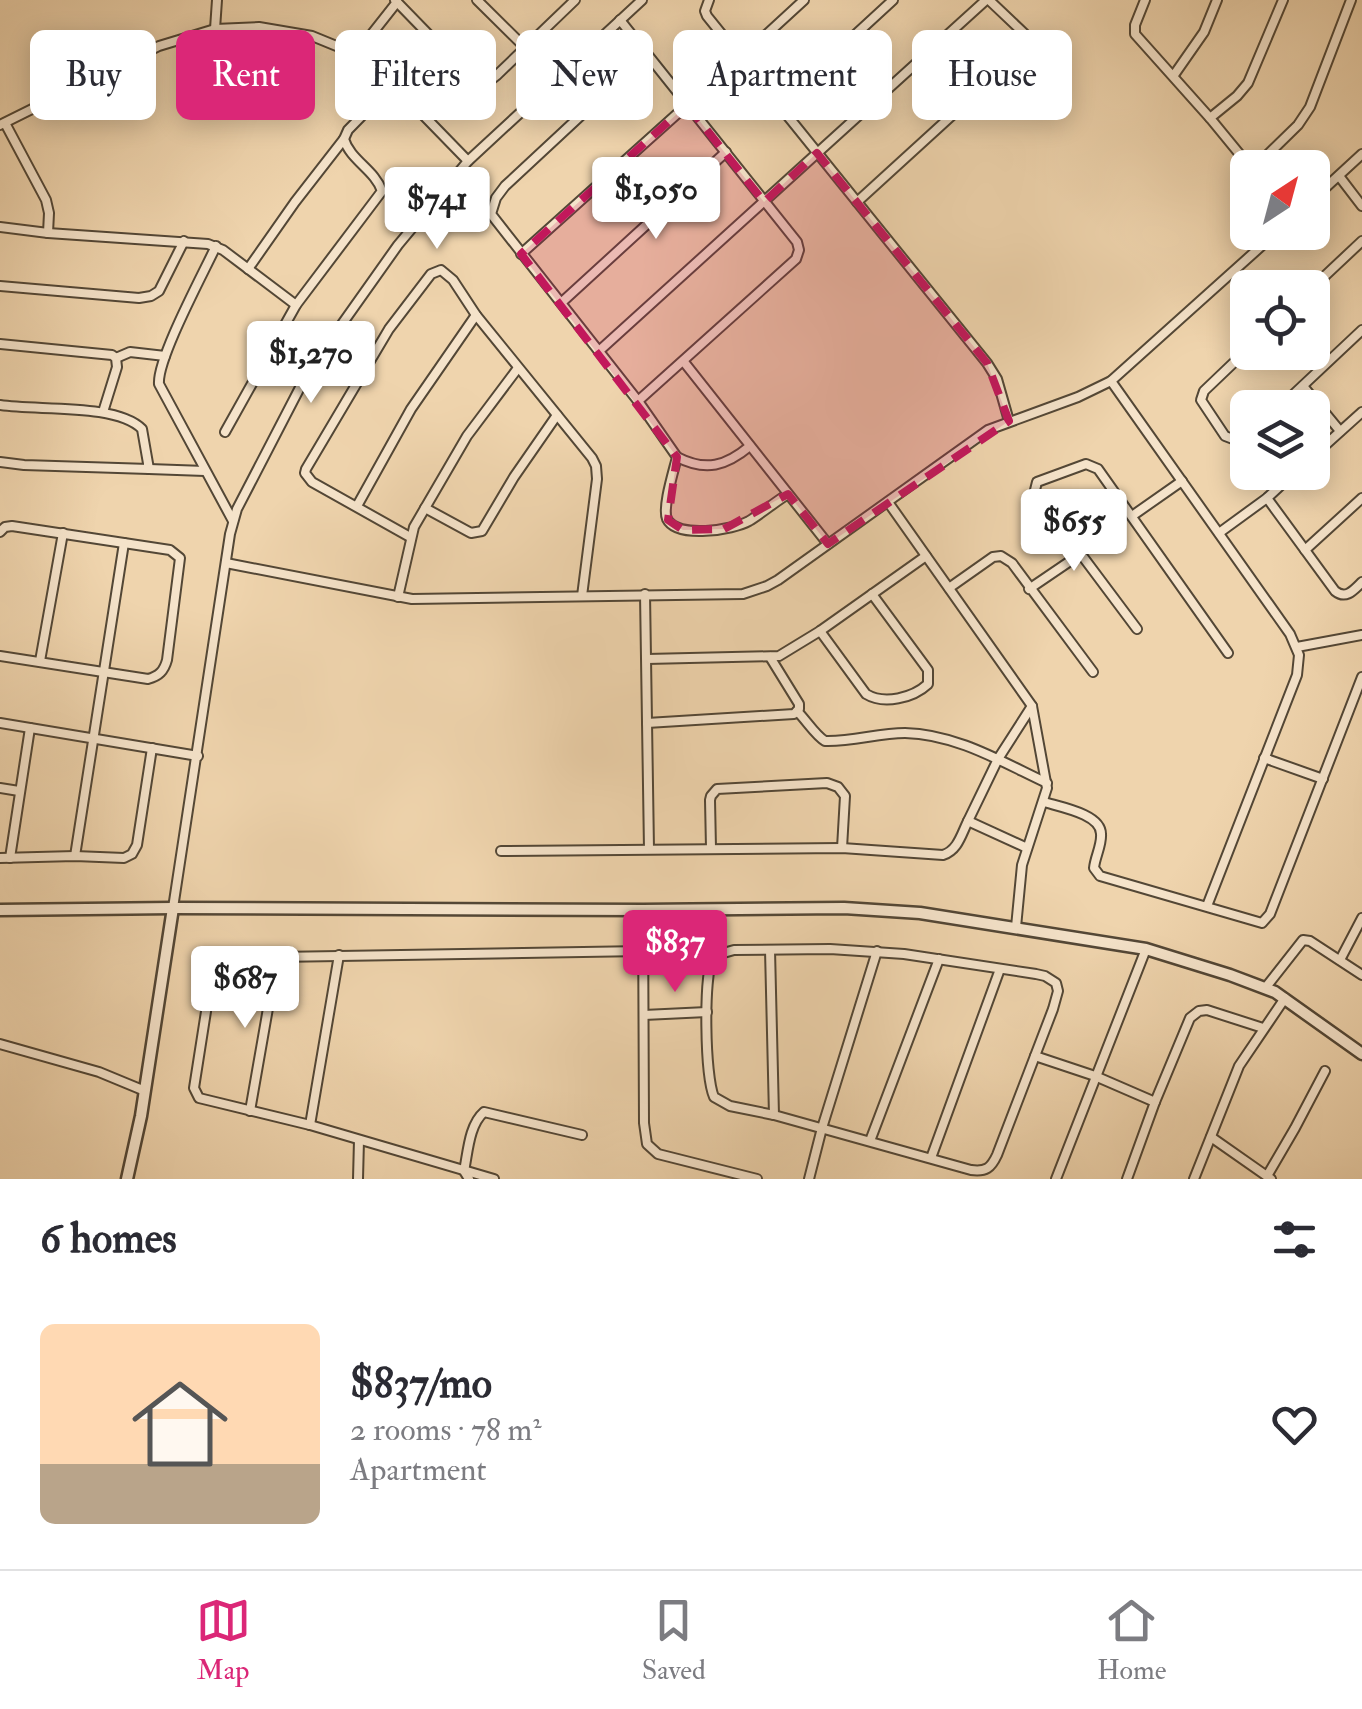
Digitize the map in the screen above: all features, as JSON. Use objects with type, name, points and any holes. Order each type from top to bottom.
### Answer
[{"type":"street","points":[[218,0],[215,30],[285,30]]},
{"type":"street","points":[[477,0],[516,40]]},
{"type":"street","points":[[558,0],[566,8]]},
{"type":"street","points":[[543,30],[574,0]]},
{"type":"street","points":[[609,30],[642,0]]},
{"type":"street","points":[[709,0],[705,11],[719,30]]},
{"type":"street","points":[[771,30],[804,0]]},
{"type":"street","points":[[860,30],[892,0]]},
{"type":"street","points":[[599,351],[988,0],[1029,38],[1028,46],[857,202]]},
{"type":"street","points":[[1145,0],[1134,32],[1237,150]]},
{"type":"street","points":[[1174,76],[1204,32],[1217,0]]},
{"type":"street","points":[[1210,118],[1248,83],[1283,0]]},
{"type":"street","points":[[1271,150],[1310,108],[1352,0]]},
{"type":"street","points":[[374,30],[396,1],[481,84],[496,76],[516,56]]},
{"type":"street","points":[[620,20],[628,30]]},
{"type":"street","points":[[48,233],[46,200],[2,124],[176,41]]},
{"type":"street","points":[[653,62],[673,87]]},
{"type":"street","points":[[127,1179],[237,508],[308,372],[398,245],[468,161],[516,117]]},
{"type":"street","points":[[521,254],[673,118]]},
{"type":"street","points":[[248,269],[358,120]]},
{"type":"street","points":[[428,120],[468,161]]},
{"type":"street","points":[[576,120],[505,186],[491,214],[638,401],[677,457],[710,467],[725,464],[750,446]]},
{"type":"street","points":[[638,401],[798,256],[798,244],[699,120]]},
{"type":"street","points":[[792,120],[987,364],[997,380],[1009,422]]},
{"type":"street","points":[[225,432],[296,305],[382,190],[347,149],[344,139]]},
{"type":"street","points":[[560,303],[726,152]]},
{"type":"street","points":[[1330,185],[1362,154]]},
{"type":"street","points":[[1340,176],[1362,206]]},
{"type":"street","points":[[0,227],[216,246],[296,305]]},
{"type":"street","points":[[0,286],[151,296],[159,291],[184,241]]},
{"type":"street","points":[[1330,271],[1362,241]]},
{"type":"street","points":[[216,246],[160,369],[159,384],[234,521]]},
{"type":"street","points":[[226,564],[398,597],[743,594],[778,580],[980,434],[1078,397],[1111,380],[1257,250]]},
{"type":"street","points":[[410,537],[312,482],[305,474],[389,329],[431,274],[441,270],[453,280],[476,315],[592,458],[597,472],[582,596]]},
{"type":"street","points":[[356,506],[411,409],[476,315]]},
{"type":"street","points":[[1298,390],[1362,330]]},
{"type":"street","points":[[0,344],[116,358],[130,352],[166,356]]},
{"type":"street","points":[[103,412],[117,367],[116,358]]},
{"type":"street","points":[[684,362],[828,544]]},
{"type":"street","points":[[1230,366],[1204,390],[1201,400],[1230,438]]},
{"type":"street","points":[[398,597],[410,537],[425,508],[467,436],[518,368]]},
{"type":"street","points":[[1111,380],[1297,647],[1299,656],[1297,674],[1207,906]]},
{"type":"street","points":[[1302,386],[1340,431]]},
{"type":"street","points":[[0,405],[103,412],[128,420],[142,429],[149,469]]},
{"type":"street","points":[[1330,440],[1362,412]]},
{"type":"street","points":[[425,508],[471,532],[482,531],[557,415]]},
{"type":"street","points":[[677,457],[666,516],[682,530],[724,529],[740,524],[788,494]]},
{"type":"street","points":[[0,462],[205,471]]},
{"type":"street","points":[[1136,629],[1039,498],[1037,482],[1082,465],[1090,464],[1100,472],[1228,653]]},
{"type":"street","points":[[1132,516],[1182,481]]},
{"type":"street","points":[[1219,534],[1276,490]]},
{"type":"street","points":[[1267,498],[1338,594],[1348,594],[1362,582]]},
{"type":"street","points":[[1304,550],[1362,498]]},
{"type":"street","points":[[888,502],[1032,706],[1047,783],[1021,872],[1016,927]]},
{"type":"street","points":[[0,532],[12,526],[63,533],[170,550],[180,558],[167,660],[159,674],[148,678],[0,656]]},
{"type":"street","points":[[40,661],[63,533]]},
{"type":"street","points":[[75,856],[124,542]]},
{"type":"street","points":[[1030,589],[1082,553]]},
{"type":"street","points":[[647,658],[770,657],[788,652],[926,556]]},
{"type":"street","points":[[949,588],[997,556],[1005,557],[1092,672]]},
{"type":"street","points":[[645,594],[649,849]]},
{"type":"street","points":[[820,631],[872,698],[890,700],[920,691],[928,684],[928,670],[872,594]]},
{"type":"street","points":[[1297,647],[1362,634]]},
{"type":"street","points":[[770,657],[798,704],[798,712],[825,741],[926,734],[966,745],[1047,783]]},
{"type":"street","points":[[1044,802],[1090,817],[1098,824],[1102,832],[1094,868],[1097,874],[1256,922],[1268,919],[1362,677]]},
{"type":"street","points":[[501,852],[842,848],[950,852],[956,847],[998,760],[1032,706]]},
{"type":"street","points":[[647,723],[785,716],[798,712]]},
{"type":"street","points":[[0,724],[198,756]]},
{"type":"street","points":[[30,728],[5,858],[124,858],[135,850],[152,748]]},
{"type":"street","points":[[1264,758],[1323,779]]},
{"type":"street","points":[[711,848],[711,796],[717,789],[827,783],[838,787],[844,796],[842,848]]},
{"type":"street","points":[[0,788],[19,791]]},
{"type":"street","points":[[968,822],[1027,848]]},
{"type":"street","points":[[0,910],[857,909],[920,914],[1146,949],[1266,987],[1362,1054]]},
{"type":"street","points":[[643,910],[644,1123],[648,1144],[658,1154],[757,1179]]},
{"type":"street","points":[[1340,960],[1362,918]]},
{"type":"street","points":[[1266,987],[1303,940],[1362,975]]},
{"type":"street","points":[[1056,1179],[1146,949]]},
{"type":"street","points":[[770,950],[774,1115]]},
{"type":"street","points":[[494,1179],[466,1175],[310,1125],[204,1100],[195,1093],[217,961],[229,956],[643,951]]},
{"type":"street","points":[[730,951],[877,951],[1045,976],[1056,982],[1054,1009],[998,1155],[983,1171],[730,1106],[712,1094],[707,1012],[708,970],[713,956],[730,951]]},
{"type":"street","points":[[809,1179],[877,951]]},
{"type":"street","points":[[310,1125],[338,955]]},
{"type":"street","points":[[250,1111],[277,957]]},
{"type":"street","points":[[870,1141],[940,959]]},
{"type":"street","points":[[931,1158],[1000,969]]},
{"type":"street","points":[[1194,1179],[1239,1066],[1285,998]]},
{"type":"street","points":[[644,1014],[707,1012]]},
{"type":"street","points":[[1127,1179],[1155,1102],[1195,1012],[1217,1012],[1264,1028]]},
{"type":"street","points":[[0,1044],[99,1072],[144,1091]]},
{"type":"street","points":[[1035,1056],[1155,1102]]},
{"type":"street","points":[[1211,1137],[1269,1177],[1325,1071]]},
{"type":"street","points":[[466,1175],[474,1125],[484,1112],[582,1135]]},
{"type":"street","points":[[358,1179],[359,1140]]},
{"type":"highlighted area","points":[[687,105],[764,202],[817,153],[987,363],[1009,421],[828,544],[788,494],[724,529],[683,530],[668,520],[677,457],[521,254]]}]
